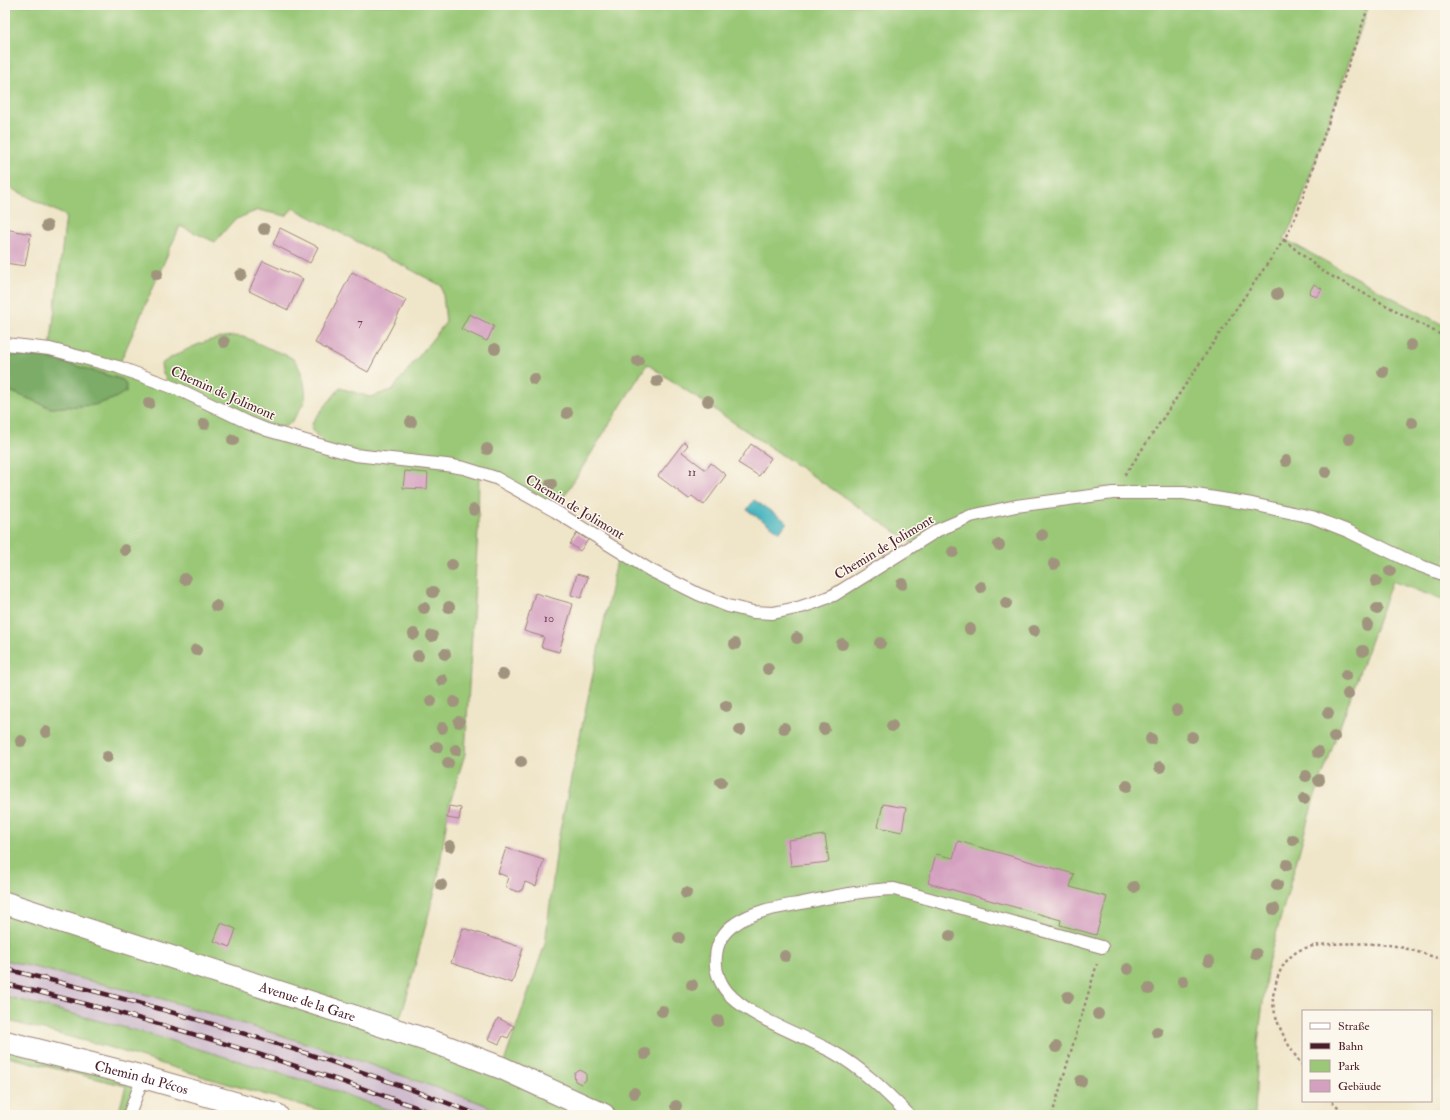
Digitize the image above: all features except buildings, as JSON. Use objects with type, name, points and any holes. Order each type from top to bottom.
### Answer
[{"type":"main road","name":"Avenue de la Gare","points":[[5,903],[442,1045],[502,1068],[604,1115]]},
{"type":"main road","name":"Chemin du Pécos","points":[[5,1042],[143,1077],[277,1115]]},
{"type":"lane","name":"Chemin de Jolimont","points":[[5,344],[50,349],[118,367],[180,390],[254,425],[348,454],[446,465],[472,470],[496,478],[555,511],[650,570],[698,594],[728,606],[753,612],[773,613],[816,602],[834,595],[938,530],[971,516],[1016,506],[1113,493],[1184,493],[1252,504],[1312,517],[1350,532],[1413,564],[1445,575]]},
{"type":"lane","points":[[909,1115],[885,1090],[850,1062],[750,1011],[731,997],[723,987],[718,976],[715,960],[721,940],[730,928],[748,916],[761,912],[830,897],[894,889],[1102,946]]},
{"type":"lane","points":[[129,1115],[143,1077]]},
{"type":"path","points":[[1113,493],[1284,240],[1297,214],[1369,5]]},
{"type":"path","points":[[1284,240],[1322,271],[1445,337]]},
{"type":"path","points":[[1302,1065],[1297,1059],[1278,1025],[1273,1000],[1276,979],[1288,958],[1299,950],[1318,945],[1351,944],[1390,945],[1445,960]]},
{"type":"path","points":[[1052,1115],[1102,946]]},
{"type":"path","points":[[1333,1102],[1346,1115]]},
{"type":"shaded area","points":[[5,960],[156,997],[322,1048],[478,1102],[509,1115],[403,1115],[309,1082],[5,996]]},
{"type":"green space","points":[[5,5],[1369,5],[1297,214],[1284,239],[1445,326],[1445,601],[1392,581],[1313,802],[1268,963],[1258,1042],[1255,1115],[509,1115],[478,1102],[322,1048],[156,997],[5,960],[5,389],[51,408],[94,405],[113,399],[123,380],[50,358],[5,355],[5,344],[50,349],[66,216],[5,185]],"holes":[[[293,208],[442,286],[446,322],[392,390],[370,397],[340,388],[313,421],[311,429],[327,447],[268,430],[279,428],[289,424],[293,420],[305,399],[304,383],[299,367],[293,359],[250,339],[233,336],[222,337],[189,348],[169,359],[161,364],[162,371],[169,385],[118,367],[180,226],[215,242],[234,220],[258,210],[286,216]],[[647,364],[915,545],[801,607],[753,612],[650,570],[619,551],[558,840],[545,944],[502,1068],[396,1029],[405,1003],[437,883],[449,806],[465,754],[478,531],[479,472],[555,511]]]},
{"type":"green space","points":[[5,355],[50,358],[123,380],[126,385],[126,392],[113,399],[94,405],[51,408],[5,389]]},
{"type":"green space","points":[[5,996],[145,1033],[309,1082],[403,1115],[337,1115],[207,1078],[108,1047],[5,1020]]},
{"type":"green space","points":[[5,1042],[143,1077],[129,1115],[118,1115],[126,1086],[5,1056]]},
{"type":"water","points":[[754,500],[787,522],[780,532],[747,510]]},
{"type":"railway","points":[[5,969],[125,999],[304,1052],[479,1115]]},
{"type":"railway","points":[[5,984],[60,997],[223,1043],[438,1115]]}]
